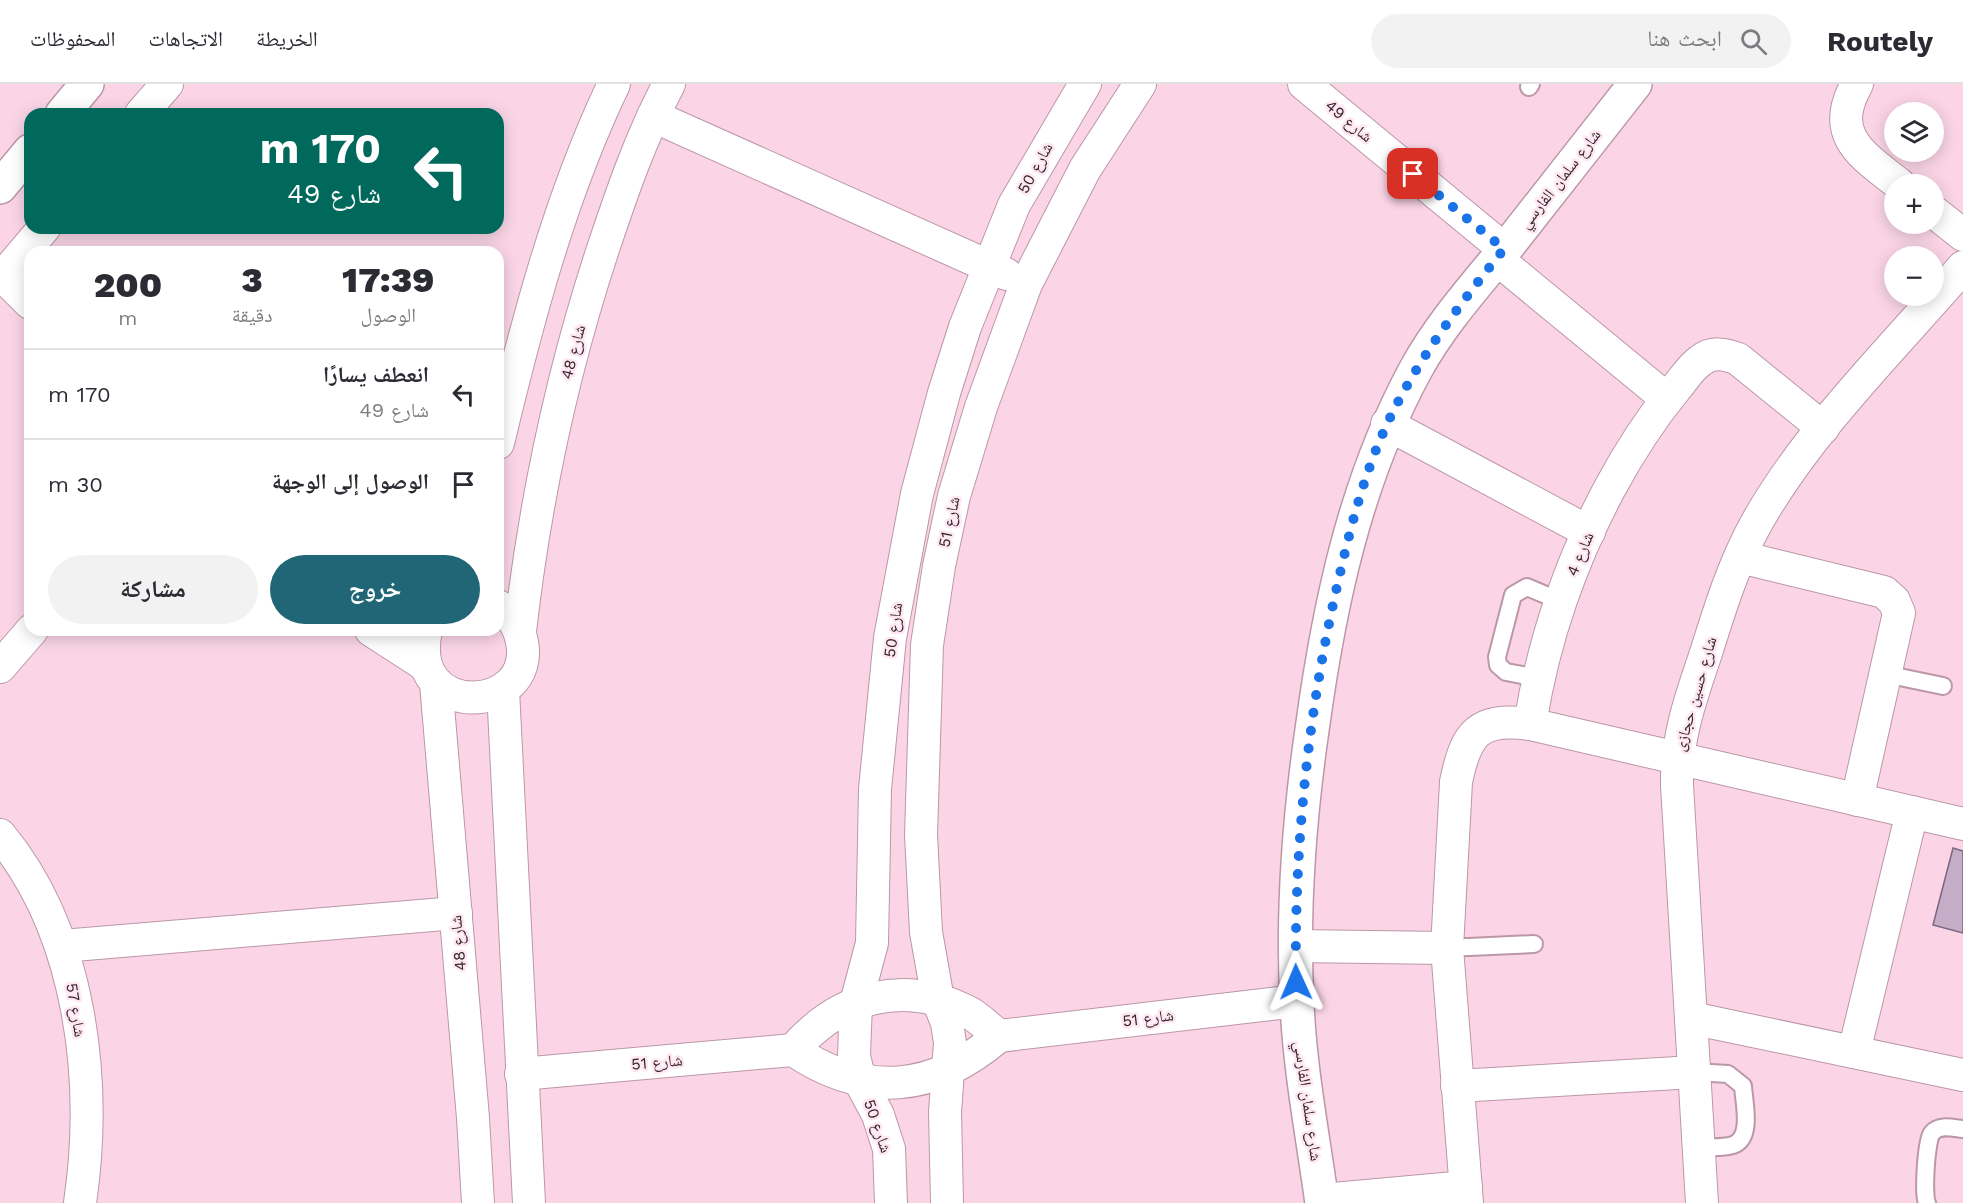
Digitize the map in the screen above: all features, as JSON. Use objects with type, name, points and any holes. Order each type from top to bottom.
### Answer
[{"type":"main road","points":[[67,108],[87,84]]},
{"type":"main road","name":"شارع سلمان الفارسي","points":[[1322,1202],[1300,1060],[1295,946],[1298,863],[1305,780],[1327,629],[1361,492],[1387,424],[1418,365],[1453,314],[1635,84]]},
{"type":"main road","points":[[0,187],[24,158]]},
{"type":"street","points":[[146,108],[167,84]]},
{"type":"street","points":[[504,420],[549,258],[587,145],[614,84]]},
{"type":"street","name":"شارع 48","points":[[503,690],[514,678],[521,663],[523,647],[520,632],[533,531],[567,374],[613,219],[634,158],[669,84]]},
{"type":"street","name":"شارع 50","points":[[891,1203],[889,1149],[878,1115],[860,1081],[854,1056],[856,1003],[872,943],[875,789],[890,638],[896,603],[917,495],[944,393],[987,266],[1014,205],[1084,84]]},
{"type":"street","name":"شارع 51","points":[[947,1203],[945,1112],[950,1043],[947,1023],[938,1000],[926,932],[921,836],[927,645],[939,566],[954,496],[981,407],[1026,284],[1085,169],[1140,84]]},
{"type":"street","name":"شارع 49","points":[[1304,84],[1501,254]]},
{"type":"street","points":[[1857,84],[1848,100],[1845,119],[1849,138],[1861,154],[1886,174]]},
{"type":"street","points":[[653,116],[1026,284]]},
{"type":"street","points":[[1944,220],[1963,235]]},
{"type":"street","points":[[1501,254],[1667,399]]},
{"type":"street","points":[[24,257],[2,278],[24,298]]},
{"type":"street","name":"شارع حسين حجازى","points":[[1702,1203],[1677,759],[1690,699],[1740,558],[1757,522],[1787,473],[1823,428],[1963,267]]},
{"type":"street","name":"شارع 4","points":[[1530,723],[1538,678],[1560,601],[1589,532],[1627,460],[1667,399],[1699,361],[1711,355],[1725,354],[1738,359],[1823,428]]},
{"type":"street","points":[[1387,424],[1589,532]]},
{"type":"street","points":[[1740,558],[1884,592],[1894,601],[1899,613],[1857,800]]},
{"type":"street","points":[[504,611],[514,619],[520,632]]},
{"type":"street","points":[[0,667],[27,636]]},
{"type":"street","points":[[379,636],[431,674],[454,695],[475,699],[503,690],[529,1203]]},
{"type":"street","name":"شارع 48","points":[[425,636],[422,648],[431,674],[456,912],[478,1203]]},
{"type":"street","points":[[1322,1202],[1467,1195],[1447,948],[1456,782],[1461,757],[1469,739],[1483,726],[1504,720],[1530,723],[1963,824]]},
{"type":"street","points":[[1854,1052],[1912,812]]},
{"type":"street","name":"شارع 57","points":[[0,835],[17,855],[41,894],[62,946],[80,1028],[84,1087],[85,1167],[80,1203]]},
{"type":"street","points":[[62,946],[456,912]]},
{"type":"street","points":[[1295,946],[1447,948]]},
{"type":"street","points":[[892,995],[911,995],[938,1000],[971,1014],[999,1036],[975,1057],[947,1072],[919,1080],[890,1083],[860,1081],[814,1064],[793,1050],[811,1030],[856,1003],[892,995]]},
{"type":"street","name":"شارع 51","points":[[999,1036],[1296,1001]]},
{"type":"street","points":[[1691,1018],[1963,1075]]},
{"type":"street","name":"شارع 51","points":[[521,1074],[793,1050]]},
{"type":"street","points":[[1457,1086],[1694,1072]]},
{"type":"lane","points":[[1538,678],[1506,672],[1498,665],[1497,657],[1513,595],[1527,587],[1560,601]]},
{"type":"lane","points":[[1885,674],[1943,686]]},
{"type":"lane","points":[[1447,948],[1534,944]]},
{"type":"lane","points":[[1694,1072],[1728,1074],[1743,1086],[1746,1128],[1743,1138],[1734,1145],[1699,1148]]},
{"type":"lane","points":[[1926,1203],[1928,1144],[1932,1133],[1942,1127],[1963,1129]]},
{"type":"building","points":[[1953,848],[1963,851],[1963,933],[1933,925]]},
{"type":"route","points":[[1296,982],[1298,863],[1305,780],[1327,629],[1361,492],[1387,424],[1418,365],[1453,314],[1504,249],[1413,174]]}]
